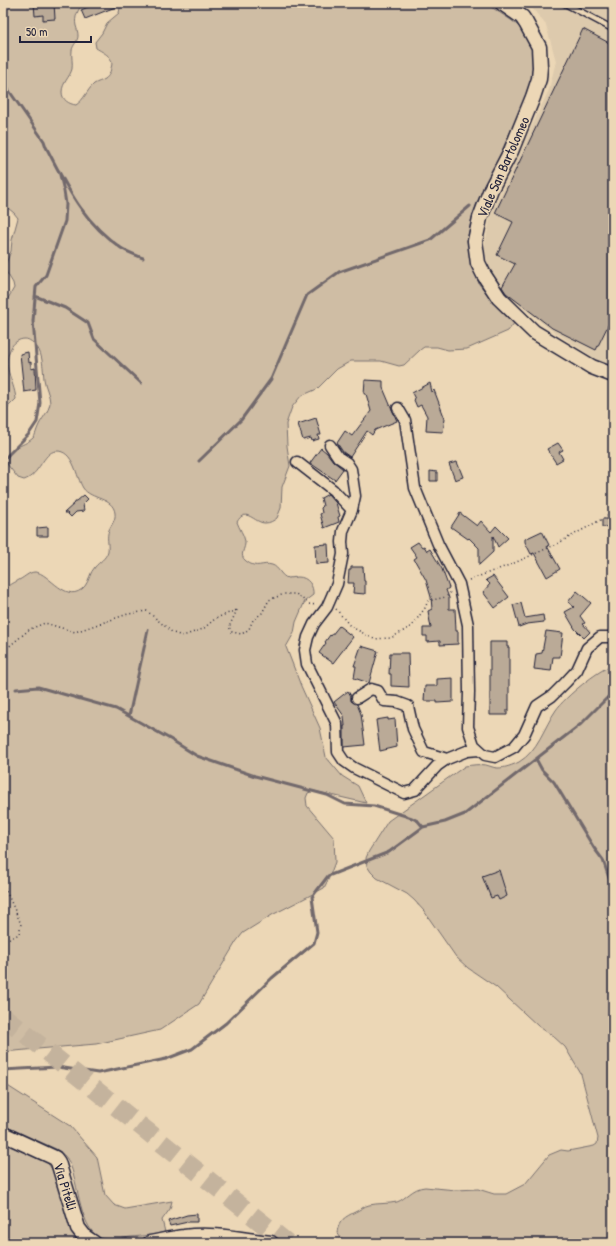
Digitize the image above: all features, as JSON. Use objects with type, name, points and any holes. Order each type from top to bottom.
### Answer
[{"type":"main road","name":"Viale San Bartolomeo","points":[[502,3],[522,17],[538,47],[540,67],[539,79],[534,97],[511,151],[491,189],[480,218],[475,241],[478,263],[499,298],[534,332],[592,366],[613,375]]},
{"type":"main road","name":"Via Pitelli","points":[[3,1134],[55,1158],[58,1162],[78,1228],[85,1237],[94,1243]]},
{"type":"main road","points":[[150,1243],[184,1237],[217,1236],[271,1243]]},
{"type":"street","points":[[398,408],[405,420],[415,488],[438,544],[459,584],[468,625],[468,728],[474,745],[485,754],[495,756],[514,747],[524,735],[537,706],[552,696],[577,670],[587,648],[600,637],[613,637]]},
{"type":"street","points":[[330,445],[351,470],[355,496],[352,510],[343,531],[342,542],[344,554],[333,596],[327,607],[314,624],[308,637],[305,650],[307,664],[337,724],[338,752],[344,760],[354,768],[404,793],[415,790],[438,766],[447,759],[467,751],[479,750]]},
{"type":"street","points":[[297,462],[333,490],[352,510]]},
{"type":"street","points":[[358,698],[371,689],[378,691],[384,701],[397,702],[408,706],[413,729],[424,752],[447,759]]},
{"type":"lane","points":[[564,3],[613,29]]},
{"type":"path","points":[[3,649],[6,649],[30,629],[45,623],[75,632],[128,614],[147,610],[173,633],[183,636],[203,629],[216,618],[237,610],[229,627],[232,632],[242,634],[249,629],[253,620],[262,613],[269,600],[284,594],[296,594],[309,604],[327,607]]},
{"type":"path","points":[[3,884],[21,924],[19,934],[11,938],[3,939]]},
{"type":"shaded area","points":[[3,3],[83,3],[76,17],[78,36],[72,50],[72,69],[62,89],[62,95],[66,101],[76,105],[94,84],[105,79],[109,74],[112,64],[110,58],[96,48],[95,42],[107,23],[119,13],[121,3],[485,3],[522,29],[533,50],[535,73],[530,88],[495,166],[478,200],[472,217],[467,240],[470,257],[479,284],[493,301],[515,322],[508,331],[467,349],[448,350],[437,347],[424,347],[404,365],[399,366],[381,361],[351,361],[337,369],[317,389],[301,396],[292,407],[286,424],[290,466],[282,487],[281,508],[277,518],[271,522],[265,523],[250,516],[244,515],[240,517],[237,522],[244,536],[245,544],[242,554],[246,561],[253,565],[272,565],[286,577],[302,577],[311,585],[313,595],[305,601],[296,622],[294,633],[286,647],[301,686],[320,728],[326,757],[342,776],[358,786],[366,803],[314,791],[308,793],[306,798],[307,806],[334,838],[335,862],[324,888],[272,915],[243,933],[236,942],[199,1004],[160,1030],[96,1044],[3,1052],[3,593],[10,585],[33,572],[40,573],[58,587],[72,593],[85,586],[93,569],[107,554],[108,533],[114,520],[115,513],[110,504],[91,495],[83,488],[71,459],[62,452],[52,452],[44,459],[34,474],[24,480],[18,478],[7,464],[10,453],[13,450],[34,437],[50,403],[39,350],[27,339],[23,339],[14,343],[7,360],[7,366],[16,399],[3,412],[3,307],[14,288],[13,283],[4,268],[11,251],[12,240],[18,218],[3,204]]},
{"type":"shaded area","points":[[528,3],[613,3],[613,366],[599,361],[550,329],[500,290],[489,269],[484,248],[491,213],[549,90],[556,61],[546,25]]},
{"type":"shaded area","points":[[613,665],[613,1157],[611,1170],[613,1198],[613,1243],[349,1243],[340,1237],[337,1232],[339,1225],[345,1217],[367,1206],[397,1202],[416,1189],[425,1187],[456,1190],[478,1189],[494,1194],[506,1194],[525,1184],[549,1155],[561,1150],[568,1151],[594,1146],[597,1144],[598,1138],[581,1074],[565,1047],[553,1036],[538,1026],[496,987],[468,968],[456,957],[424,911],[414,900],[407,894],[377,878],[367,866],[366,858],[388,821],[465,766],[486,765],[496,768],[503,767],[517,763],[526,757],[536,745],[560,705],[574,691],[591,678]]},
{"type":"shaded area","points":[[3,1083],[70,1126],[97,1157],[105,1195],[114,1205],[125,1209],[172,1201],[170,1209],[162,1220],[165,1232],[109,1240],[95,1235],[84,1217],[72,1171],[65,1156],[56,1149],[3,1125]]},
{"type":"shaded area","points":[[3,1142],[46,1161],[55,1173],[75,1238],[82,1243],[3,1243]]},
{"type":"building","points":[[34,3],[54,3],[55,19],[43,20],[43,15],[35,16]]},
{"type":"building","points":[[93,3],[123,4],[85,19],[81,10],[93,5]]},
{"type":"building","points":[[583,29],[613,45],[613,315],[596,350],[552,328],[506,293],[502,287],[515,264],[497,255],[513,222],[495,213]]},
{"type":"building","points":[[28,352],[29,363],[31,362],[31,369],[35,368],[36,390],[24,392],[20,354]]},
{"type":"building","points":[[365,380],[383,381],[383,388],[397,421],[375,430],[372,435],[367,431],[350,457],[343,452],[337,443],[345,431],[352,436],[371,411],[366,394],[364,394]]},
{"type":"building","points":[[430,383],[432,392],[434,390],[445,419],[443,432],[426,431],[427,416],[421,405],[417,407],[412,393]]},
{"type":"building","points":[[316,418],[321,435],[318,435],[319,439],[312,441],[311,438],[303,440],[298,424]]},
{"type":"building","points":[[558,443],[563,450],[559,452],[563,459],[556,463],[547,449]]},
{"type":"building","points":[[321,448],[343,469],[335,480],[310,463]]},
{"type":"building","points":[[457,462],[463,477],[455,480],[449,464]]},
{"type":"building","points":[[430,471],[437,472],[437,481],[430,481]]},
{"type":"building","points":[[328,494],[336,503],[340,516],[338,517],[339,522],[324,528],[320,514],[322,513],[321,508],[323,506],[321,498]]},
{"type":"building","points":[[84,495],[88,499],[83,504],[84,511],[76,512],[71,517],[67,513],[64,513],[75,503],[75,501]]},
{"type":"building","points":[[460,513],[477,526],[481,521],[491,532],[496,526],[508,538],[498,547],[493,536],[493,552],[479,565],[479,548],[469,538],[468,539],[451,527]]},
{"type":"building","points":[[602,519],[613,519],[613,528],[602,527]]},
{"type":"building","points":[[48,527],[48,536],[37,536],[37,528]]},
{"type":"building","points":[[542,531],[549,545],[547,546],[560,569],[547,577],[534,553],[531,554],[525,542],[525,539]]},
{"type":"building","points":[[418,542],[422,547],[424,546],[427,551],[430,549],[442,569],[449,588],[446,590],[449,598],[449,609],[455,609],[458,644],[440,645],[440,641],[427,642],[427,636],[423,636],[423,628],[431,628],[428,611],[432,609],[431,597],[426,580],[414,559],[417,557],[410,547]]},
{"type":"building","points":[[328,544],[329,563],[316,564],[315,545]]},
{"type":"building","points":[[351,567],[363,567],[365,594],[353,593],[354,583],[348,583],[349,570],[351,570]]},
{"type":"building","points":[[493,576],[509,597],[495,608],[483,592],[490,584],[486,580]]},
{"type":"building","points":[[577,591],[591,603],[580,616],[585,623],[583,624],[590,632],[584,638],[575,629],[565,612],[574,607],[568,602]]},
{"type":"building","points":[[521,603],[525,618],[543,615],[544,622],[527,624],[519,627],[513,605]]},
{"type":"building","points":[[339,626],[353,637],[333,663],[319,653],[330,635],[331,636]]},
{"type":"building","points":[[546,631],[563,633],[560,657],[553,657],[551,671],[534,669],[536,654],[542,653]]},
{"type":"building","points":[[490,642],[507,642],[507,647],[509,647],[509,710],[507,710],[507,715],[490,715]]},
{"type":"building","points":[[361,646],[378,651],[369,683],[354,678],[356,666],[354,666]]},
{"type":"building","points":[[390,653],[408,653],[409,687],[391,686],[391,674],[389,674]]},
{"type":"building","points":[[453,678],[453,702],[437,703],[437,701],[424,701],[425,686],[437,686],[437,679]]},
{"type":"building","points":[[348,691],[351,696],[351,701],[357,704],[361,714],[365,745],[344,747],[344,716],[334,702]]},
{"type":"building","points":[[388,718],[388,720],[395,719],[397,747],[380,751],[376,720]]},
{"type":"building","points":[[499,870],[507,896],[499,900],[497,896],[491,898],[482,876]]},
{"type":"building","points":[[197,1214],[197,1222],[188,1222],[170,1226],[168,1221],[187,1215]]},
{"type":"waterway","points":[[3,82],[44,141],[69,189],[86,215],[107,238],[121,248],[143,258]]},
{"type":"waterway","points":[[3,460],[29,434],[37,422],[40,403],[33,321],[36,287],[46,275],[65,221],[66,204],[59,171]]},
{"type":"waterway","points":[[199,461],[241,420],[271,379],[307,295],[339,272],[430,240],[470,206]]},
{"type":"waterway","points":[[35,296],[65,308],[88,323],[94,339],[141,383]]},
{"type":"waterway","points":[[129,716],[148,630]]},
{"type":"waterway","points":[[16,689],[38,687],[116,709],[197,756],[255,776],[327,795],[345,804],[374,806],[412,818],[418,821],[423,827]]},
{"type":"waterway","points":[[3,1070],[57,1067],[98,1073],[166,1059],[192,1049],[226,1023],[272,978],[314,943],[317,932],[312,897],[328,876],[389,852],[423,827],[445,822],[465,814],[581,724],[613,692]]},
{"type":"waterway","points":[[536,759],[542,770],[554,782],[594,848],[603,860],[613,890]]},
{"type":"tunnel","points":[[3,1016],[287,1243]]}]
